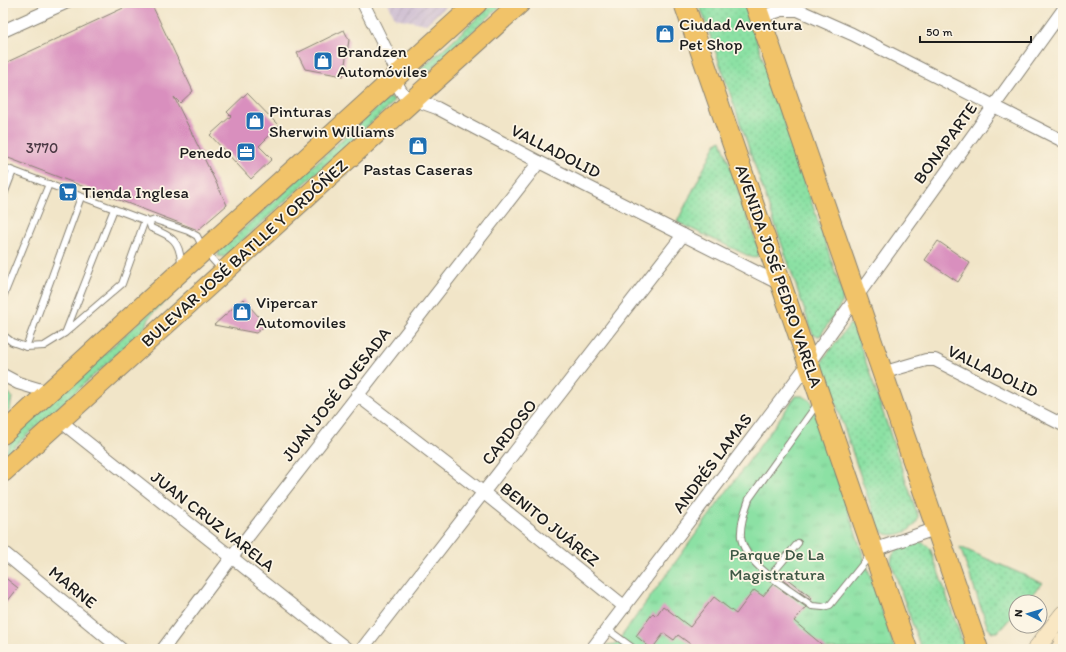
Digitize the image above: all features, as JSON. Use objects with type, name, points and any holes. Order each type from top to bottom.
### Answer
[{"type":"main road","name":"BULEVAR JOSÉ BATLLE Y ORDÓÑEZ","points":[[3,434],[477,3]]},
{"type":"main road","name":"BULEVAR JOSÉ BATLLE Y ORDÓÑEZ","points":[[3,472],[412,99],[520,3]]},
{"type":"main road","name":"AVENIDA JOSÉ PEDRO VARELA","points":[[684,3],[822,398],[907,649]]},
{"type":"main road","points":[[758,10],[978,649]]},
{"type":"main road","points":[[1036,649],[1063,614]]},
{"type":"main road","points":[[1060,649],[1063,640]]},
{"type":"street","points":[[3,31],[65,3]]},
{"type":"street","name":"VALLADOLID","points":[[363,3],[398,74],[398,86],[403,94],[436,108],[782,285]]},
{"type":"street","points":[[758,10],[798,10],[852,34],[1063,141]]},
{"type":"street","name":"BONAPARTE","points":[[857,296],[992,106],[1063,10]]},
{"type":"street","name":"JUAN JOSÉ QUESADA","points":[[163,649],[357,395],[539,162]]},
{"type":"street","name":"CARDOSO","points":[[362,649],[683,235]]},
{"type":"street","name":"ANDRÉS LAMAS","points":[[592,649],[809,363],[857,296]]},
{"type":"street","name":"VALLADOLID","points":[[882,373],[926,360],[935,360],[1063,425]]},
{"type":"street","points":[[3,375],[18,383],[48,392]]},
{"type":"street","name":"BENITO JUÁREZ","points":[[357,395],[484,493],[625,606]]},
{"type":"street","name":"JUAN CRUZ VARELA","points":[[59,420],[347,649]]},
{"type":"street","points":[[873,550],[936,529]]},
{"type":"street","name":"MARNE","points":[[3,552],[121,649]]},
{"type":"lane","points":[[3,167],[147,221],[155,220],[188,231],[197,236],[204,250],[224,272]]},
{"type":"lane","points":[[3,197],[12,170]]},
{"type":"lane","points":[[3,297],[49,184]]},
{"type":"lane","points":[[26,347],[81,197]]},
{"type":"lane","points":[[66,333],[114,209]]},
{"type":"lane","points":[[147,221],[151,228],[170,236],[177,244],[182,270]]},
{"type":"lane","points":[[3,335],[12,342],[26,347],[44,346],[66,333],[122,284],[147,221]]},
{"type":"lane","points":[[822,398],[749,499],[744,514],[741,538],[747,554],[756,564],[812,606],[823,607],[830,605],[873,550]]},
{"type":"lane","points":[[771,575],[798,543]]},
{"type":"lane","points":[[607,629],[634,649]]},
{"type":"shaded area","points":[[388,3],[449,3],[426,24],[395,18]]},
{"type":"green space","points":[[494,3],[504,3],[425,75],[421,74],[420,70]]},
{"type":"green space","points":[[699,3],[744,3],[843,295],[842,303],[820,336],[813,335]]},
{"type":"green space","points":[[388,98],[393,98],[393,103],[224,257],[218,256],[219,251]]},
{"type":"green space","points":[[721,140],[759,250],[758,256],[753,258],[677,222],[717,142]]},
{"type":"green space","points":[[191,275],[192,276],[152,314],[142,332],[3,457],[14,436]]},
{"type":"green space","points":[[850,324],[854,327],[918,516],[917,522],[913,527],[901,534],[888,534],[882,532],[878,527],[822,363],[824,358]]},
{"type":"green space","points":[[3,386],[12,397],[10,409],[3,417]]},
{"type":"green space","name":"Parque De La Magistratura","points":[[796,396],[803,396],[811,401],[895,649],[603,649],[607,645],[616,644]]},
{"type":"green space","points":[[916,542],[924,543],[930,548],[965,649],[921,649],[891,562],[892,557],[899,548]]},
{"type":"green space","points":[[960,547],[1042,583],[1032,594],[1008,594],[1008,621],[998,632],[992,632],[988,628]]},
{"type":"building","points":[[134,3],[151,3],[193,91],[180,103],[174,97],[227,205],[198,230],[3,156],[3,64]]},
{"type":"building","name":"Brandzen Automóviles","points":[[344,30],[349,40],[343,76],[305,69],[297,53]]},
{"type":"building","points":[[247,93],[279,126],[259,146],[272,159],[251,179],[210,135],[231,116],[227,112]]},
{"type":"building","points":[[938,241],[970,263],[958,282],[925,260]]},
{"type":"building","name":"Vipercar Automoviles","points":[[243,299],[266,325],[256,333],[214,325]]},
{"type":"building","points":[[781,574],[812,598],[811,600],[778,577]]},
{"type":"building","points":[[3,576],[18,588],[3,607]]},
{"type":"building","points":[[773,584],[806,607],[794,621],[827,649],[697,649],[678,635],[674,640],[664,633],[652,649],[636,636],[653,613],[656,616],[663,606],[690,627],[714,597],[736,614],[754,590],[763,596]]},
{"type":"place","name":"Ciudad Aventura Pet Shop","points":[[665,34]]},
{"type":"place","name":"Brandzen Automóviles","points":[[323,61]]},
{"type":"place","name":"Pinturas Sherwin Williams","points":[[255,121]]},
{"type":"place","name":"Pastas Caseras","points":[[418,146]]},
{"type":"place","name":"Penedo","points":[[246,152]]},
{"type":"place","name":"Tienda Inglesa","points":[[68,192]]},
{"type":"place","name":"Vipercar Automoviles","points":[[242,312]]}]
